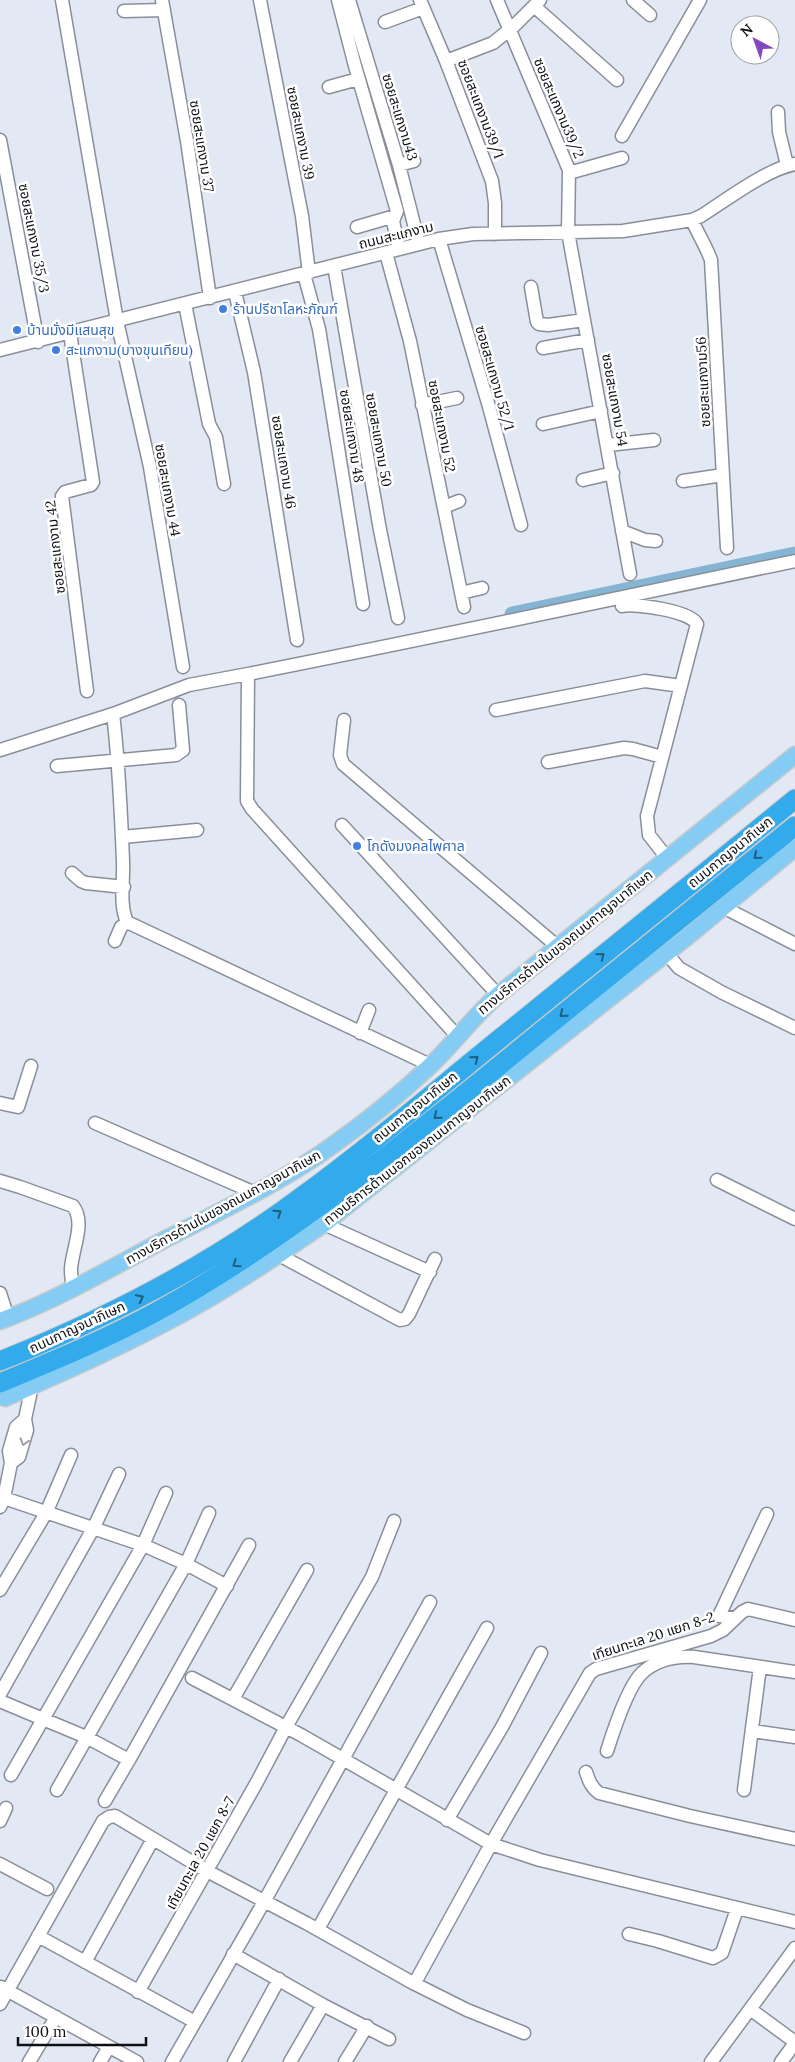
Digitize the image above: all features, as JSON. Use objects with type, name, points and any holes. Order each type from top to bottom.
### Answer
[{"type":"highway","name":"ถนนกาญจนาภิเษก","points":[[0,1361],[59,1338],[146,1295],[217,1253],[304,1195],[398,1122],[795,799]]},
{"type":"highway","name":"ถนนกาญจนาภิเษก","points":[[2,1390],[155,1312],[228,1269],[317,1210],[403,1144],[795,826]]},
{"type":"main road","name":"ทางบริการด้านในของถนนกาญจนาภิเษก","points":[[4,1320],[73,1289],[255,1192],[333,1145],[430,1065],[458,1037],[480,1010],[795,755]]},
{"type":"main road","name":"ทางบริการด้านนอกของถนนกาญจนาภิเษก","points":[[2,1390],[32,1386],[99,1355],[180,1315],[279,1255],[324,1224],[666,953],[795,848]]},
{"type":"street","name":"ซอยสะแกงาม 44","points":[[62,0],[117,321],[150,467],[183,666]]},
{"type":"street","name":"ซอยสะแกงาม 39","points":[[260,0],[302,216],[306,273]]},
{"type":"street","name":"ซอยสะแกงาม 52","points":[[338,0],[358,78],[397,211],[393,221],[392,251],[464,607]]},
{"type":"street","name":"ซอยสะแกงาม43","points":[[349,0],[399,165],[418,244]]},
{"type":"street","name":"ซอยสะแกงาม39/2","points":[[497,0],[569,174],[568,232]]},
{"type":"street","points":[[633,0],[650,16]]},
{"type":"street","points":[[622,136],[700,0]]},
{"type":"street","points":[[446,62],[493,43],[537,3],[617,80]]},
{"type":"street","points":[[384,22],[421,4]]},
{"type":"street","name":"ซอยสะแกงาม39/1","points":[[421,4],[446,62],[492,181],[495,203],[494,234]]},
{"type":"street","points":[[124,11],[163,5]]},
{"type":"street","name":"ซอยสะแกงาม 37","points":[[163,5],[187,141],[210,298]]},
{"type":"street","points":[[329,87],[358,78]]},
{"type":"street","points":[[778,112],[779,132],[791,165]]},
{"type":"street","name":"ซอยสะแกงาม 35/3","points":[[0,140],[38,342]]},
{"type":"street","points":[[569,174],[622,158]]},
{"type":"street","points":[[399,165],[414,161]]},
{"type":"street","name":"ถนนสะแกงาม","points":[[0,350],[38,342],[439,239],[473,234],[622,232],[692,220],[770,174],[791,165]]},
{"type":"street","points":[[356,227],[395,216]]},
{"type":"street","name":"ซอยสะแกงาม56","points":[[692,220],[699,236],[704,241],[711,260],[728,548]]},
{"type":"street","name":"ซอยสะแกงาม 54","points":[[568,232],[602,411],[630,574]]},
{"type":"street","name":"ซอยสะแกงาม 52/1","points":[[439,239],[522,525]]},
{"type":"street","name":"ซอยสะแกงาม 50","points":[[334,266],[380,530],[398,618]]},
{"type":"street","name":"ซอยสะแกงาม 48","points":[[306,273],[319,329],[364,604]]},
{"type":"street","points":[[531,287],[537,322],[539,324],[548,325],[584,320]]},
{"type":"street","name":"ซอยสะแกงาม 46","points":[[235,292],[254,372],[296,640]]},
{"type":"street","points":[[185,304],[209,424],[216,437],[224,484]]},
{"type":"street","name":"ซอยสะแกงาม 42","points":[[70,333],[93,482],[91,485],[65,492],[62,496],[87,690]]},
{"type":"street","points":[[543,348],[588,340]]},
{"type":"street","points":[[422,405],[458,398]]},
{"type":"street","points":[[543,424],[602,411]]},
{"type":"street","points":[[608,445],[654,440]]},
{"type":"street","points":[[583,480],[613,473]]},
{"type":"street","points":[[683,481],[723,474]]},
{"type":"street","points":[[444,506],[459,501]]},
{"type":"street","points":[[622,531],[656,542]]},
{"type":"street","points":[[0,750],[112,714],[189,685],[630,597],[795,561]]},
{"type":"street","points":[[461,593],[482,588]]},
{"type":"street","points":[[528,624],[630,604],[685,615],[695,619],[697,624],[647,816],[649,835],[667,858]]},
{"type":"street","points":[[248,674],[247,801],[252,809],[458,1037]]},
{"type":"street","points":[[496,710],[645,681],[681,686]]},
{"type":"street","points":[[57,766],[176,755],[180,753],[183,750],[179,705]]},
{"type":"street","points":[[112,714],[118,760],[124,910],[127,922]]},
{"type":"street","points":[[344,720],[340,755],[343,764],[558,947]]},
{"type":"street","points":[[548,762],[624,748],[662,757]]},
{"type":"street","points":[[342,825],[498,995]]},
{"type":"street","points":[[122,837],[197,830]]},
{"type":"street","points":[[72,873],[81,882],[124,886]]},
{"type":"street","points":[[723,907],[795,944]]},
{"type":"street","points":[[115,940],[127,922]]},
{"type":"street","points":[[127,922],[360,1034],[430,1065]]},
{"type":"street","points":[[666,953],[679,968],[721,992],[795,1028]]},
{"type":"street","points":[[360,1034],[368,1010]]},
{"type":"street","points":[[0,1103],[16,1113],[31,1066]]},
{"type":"street","points":[[94,1123],[255,1192]]},
{"type":"street","points":[[717,1180],[795,1219]]},
{"type":"street","points":[[0,1181],[73,1206],[77,1212],[78,1228],[71,1269],[73,1289]]},
{"type":"street","points":[[324,1224],[430,1272]]},
{"type":"street","points":[[279,1255],[400,1320],[405,1319],[409,1314],[435,1259]]},
{"type":"street","points":[[0,1293],[4,1320]]},
{"type":"street","points":[[32,1386],[25,1418],[16,1427],[12,1439],[9,1451],[11,1462],[2,1503],[94,1527],[186,1564],[227,1586]]},
{"type":"street","points":[[0,1590],[46,1513],[71,1454]]},
{"type":"street","points":[[0,1694],[94,1527],[119,1474]]},
{"type":"street","points":[[11,1775],[142,1545],[166,1493]]},
{"type":"street","points":[[57,1790],[186,1564],[209,1513]]},
{"type":"street","points":[[735,1618],[719,1616],[767,1514]]},
{"type":"street","name":"เทียนทะเล 20 แยก 8-7","points":[[138,1992],[208,1871],[286,1727],[372,1577],[394,1521]]},
{"type":"street","points":[[105,1801],[250,1545]]},
{"type":"street","points":[[233,1699],[307,1570]]},
{"type":"street","points":[[172,2062],[265,1900],[430,1602]]},
{"type":"street","name":"เทียนทะเล 20 แยก 8-2","points":[[409,1981],[451,1920],[491,1844],[590,1672],[711,1636],[723,1630],[742,1612],[748,1609],[795,1620]]},
{"type":"street","points":[[318,1929],[486,1628]]},
{"type":"street","points":[[447,1820],[502,1727],[541,1653]]},
{"type":"street","points":[[607,1751],[615,1723],[641,1674],[649,1667],[667,1659],[682,1656],[795,1672]]},
{"type":"street","points":[[744,1790],[760,1667]]},
{"type":"street","points":[[192,1678],[286,1727],[491,1844],[540,1860],[795,1922]]},
{"type":"street","points":[[0,1701],[86,1737],[129,1760]]},
{"type":"street","points":[[752,1732],[795,1737]]},
{"type":"street","points":[[586,1772],[594,1789],[599,1793],[690,1816],[795,1839]]},
{"type":"street","points":[[0,1821],[6,1808]]},
{"type":"street","points":[[0,2004],[4,1988],[38,1936],[103,1820],[115,1816],[208,1871],[318,1929],[409,1981],[467,2010],[524,2033]]},
{"type":"street","points":[[85,1962],[153,1839]]},
{"type":"street","points":[[0,1864],[47,1889]]},
{"type":"street","points":[[628,1934],[713,1958],[718,1957],[722,1953],[737,1908]]},
{"type":"street","points":[[38,1936],[195,2022]]},
{"type":"street","points":[[233,1954],[323,2005],[389,2039]]},
{"type":"street","points":[[711,2062],[750,2009],[793,1956]]},
{"type":"street","points":[[234,2062],[279,1979]]},
{"type":"street","points":[[4,1988],[137,2062]]},
{"type":"street","points":[[290,2062],[323,2005]]},
{"type":"street","points":[[750,2009],[795,2043],[781,2062]]},
{"type":"street","points":[[29,2062],[56,2017]]},
{"type":"street","points":[[345,2062],[366,2026]]},
{"type":"street","points":[[100,2062],[109,2047]]},
{"type":"waterway","points":[[512,614],[795,554]]},
{"type":"place","name":"ร้านปรีชาโลหะภัณฑ์","points":[[223,309]]},
{"type":"place","name":"บ้านมั่งมีแสนสุข","points":[[17,330]]},
{"type":"place","name":"สะแกงาม(บางขุนเทียน)","points":[[56,350]]},
{"type":"place","name":"โกดังมงคลไพศาล","points":[[357,846]]}]
